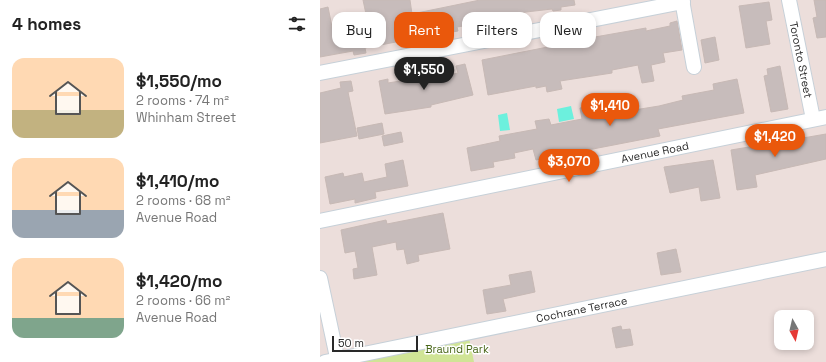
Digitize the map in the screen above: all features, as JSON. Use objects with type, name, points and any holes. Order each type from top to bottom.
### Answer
[{"type":"street","name":"Toronto Street","points":[[789,0],[820,118]]},
{"type":"street","points":[[320,73],[682,1],[694,67]]},
{"type":"street","name":"Avenue Road","points":[[320,221],[820,118]]},
{"type":"street","name":"Cochrane Terrace","points":[[333,361],[826,259]]},
{"type":"street","points":[[320,278],[333,361]]},
{"type":"green space","name":"Braund Park","points":[[468,333],[474,362],[338,362]]},
{"type":"water","points":[[571,106],[574,119],[559,122],[557,109]]},
{"type":"water","points":[[507,113],[510,130],[500,131],[498,115]]},
{"type":"building","points":[[363,0],[410,0],[412,12],[394,12],[394,42],[386,44],[386,12],[366,12]]},
{"type":"building","points":[[480,0],[574,0],[575,5],[561,7],[561,10],[553,11],[552,9],[526,12],[462,12],[462,26],[457,27],[458,31],[454,32],[454,12],[422,12]]},
{"type":"building","points":[[814,0],[826,0],[826,37],[817,38],[813,18],[817,17]]},
{"type":"building","points":[[769,2],[772,20],[766,21],[770,44],[746,48],[739,6]]},
{"type":"building","points":[[328,7],[332,27],[332,48],[365,48],[366,53],[354,55],[353,51],[320,57],[320,9]]},
{"type":"building","points":[[677,21],[682,50],[663,53],[665,62],[651,65],[654,81],[642,83],[638,65],[612,70],[612,73],[560,81],[562,89],[547,92],[546,86],[536,88],[536,86],[488,95],[482,60],[543,48],[596,48],[596,37],[646,28],[646,31],[670,26],[670,23]]},
{"type":"building","points":[[715,37],[719,60],[705,63],[701,40]]},
{"type":"building","points":[[465,64],[473,95],[431,105],[431,107],[385,114],[379,81],[388,79],[388,83],[406,80],[405,76],[427,72],[429,79],[432,79],[458,73],[456,66]]},
{"type":"building","points":[[780,66],[788,109],[771,112],[764,76],[768,75],[767,69]]},
{"type":"building","points":[[737,79],[744,113],[658,129],[660,136],[536,160],[533,149],[514,153],[515,158],[493,162],[494,167],[471,171],[467,148],[500,141],[499,136],[537,129],[535,121],[549,119],[551,125],[582,119],[580,108],[600,104],[601,109],[627,104],[628,111],[659,106],[683,100],[682,96],[714,90],[713,84]]},
{"type":"building","points":[[351,81],[353,91],[348,92],[357,136],[320,143],[320,93],[341,88],[340,82]]},
{"type":"building","points":[[382,123],[384,134],[359,139],[357,128]]},
{"type":"building","points":[[401,132],[403,142],[384,146],[382,136]]},
{"type":"building","points":[[826,134],[826,159],[755,175],[757,187],[737,190],[731,150],[755,146],[755,143],[773,139],[774,143]]},
{"type":"building","points":[[403,160],[408,186],[375,192],[376,198],[355,203],[355,199],[330,204],[325,177],[343,173],[344,177],[362,173],[364,182],[387,177],[385,164]]},
{"type":"building","points":[[713,160],[720,198],[701,201],[699,187],[670,193],[664,167]]},
{"type":"building","points":[[443,213],[450,249],[418,255],[419,261],[407,264],[404,249],[397,250],[396,242],[372,247],[377,275],[354,279],[353,269],[358,268],[355,251],[345,253],[341,230],[386,220],[387,224]]},
{"type":"building","points":[[676,249],[681,272],[661,275],[657,253]]},
{"type":"building","points":[[531,271],[535,292],[503,299],[506,311],[487,314],[483,290],[511,285],[509,275]]},
{"type":"building","points":[[621,326],[622,330],[630,329],[633,345],[616,348],[612,328]]}]
